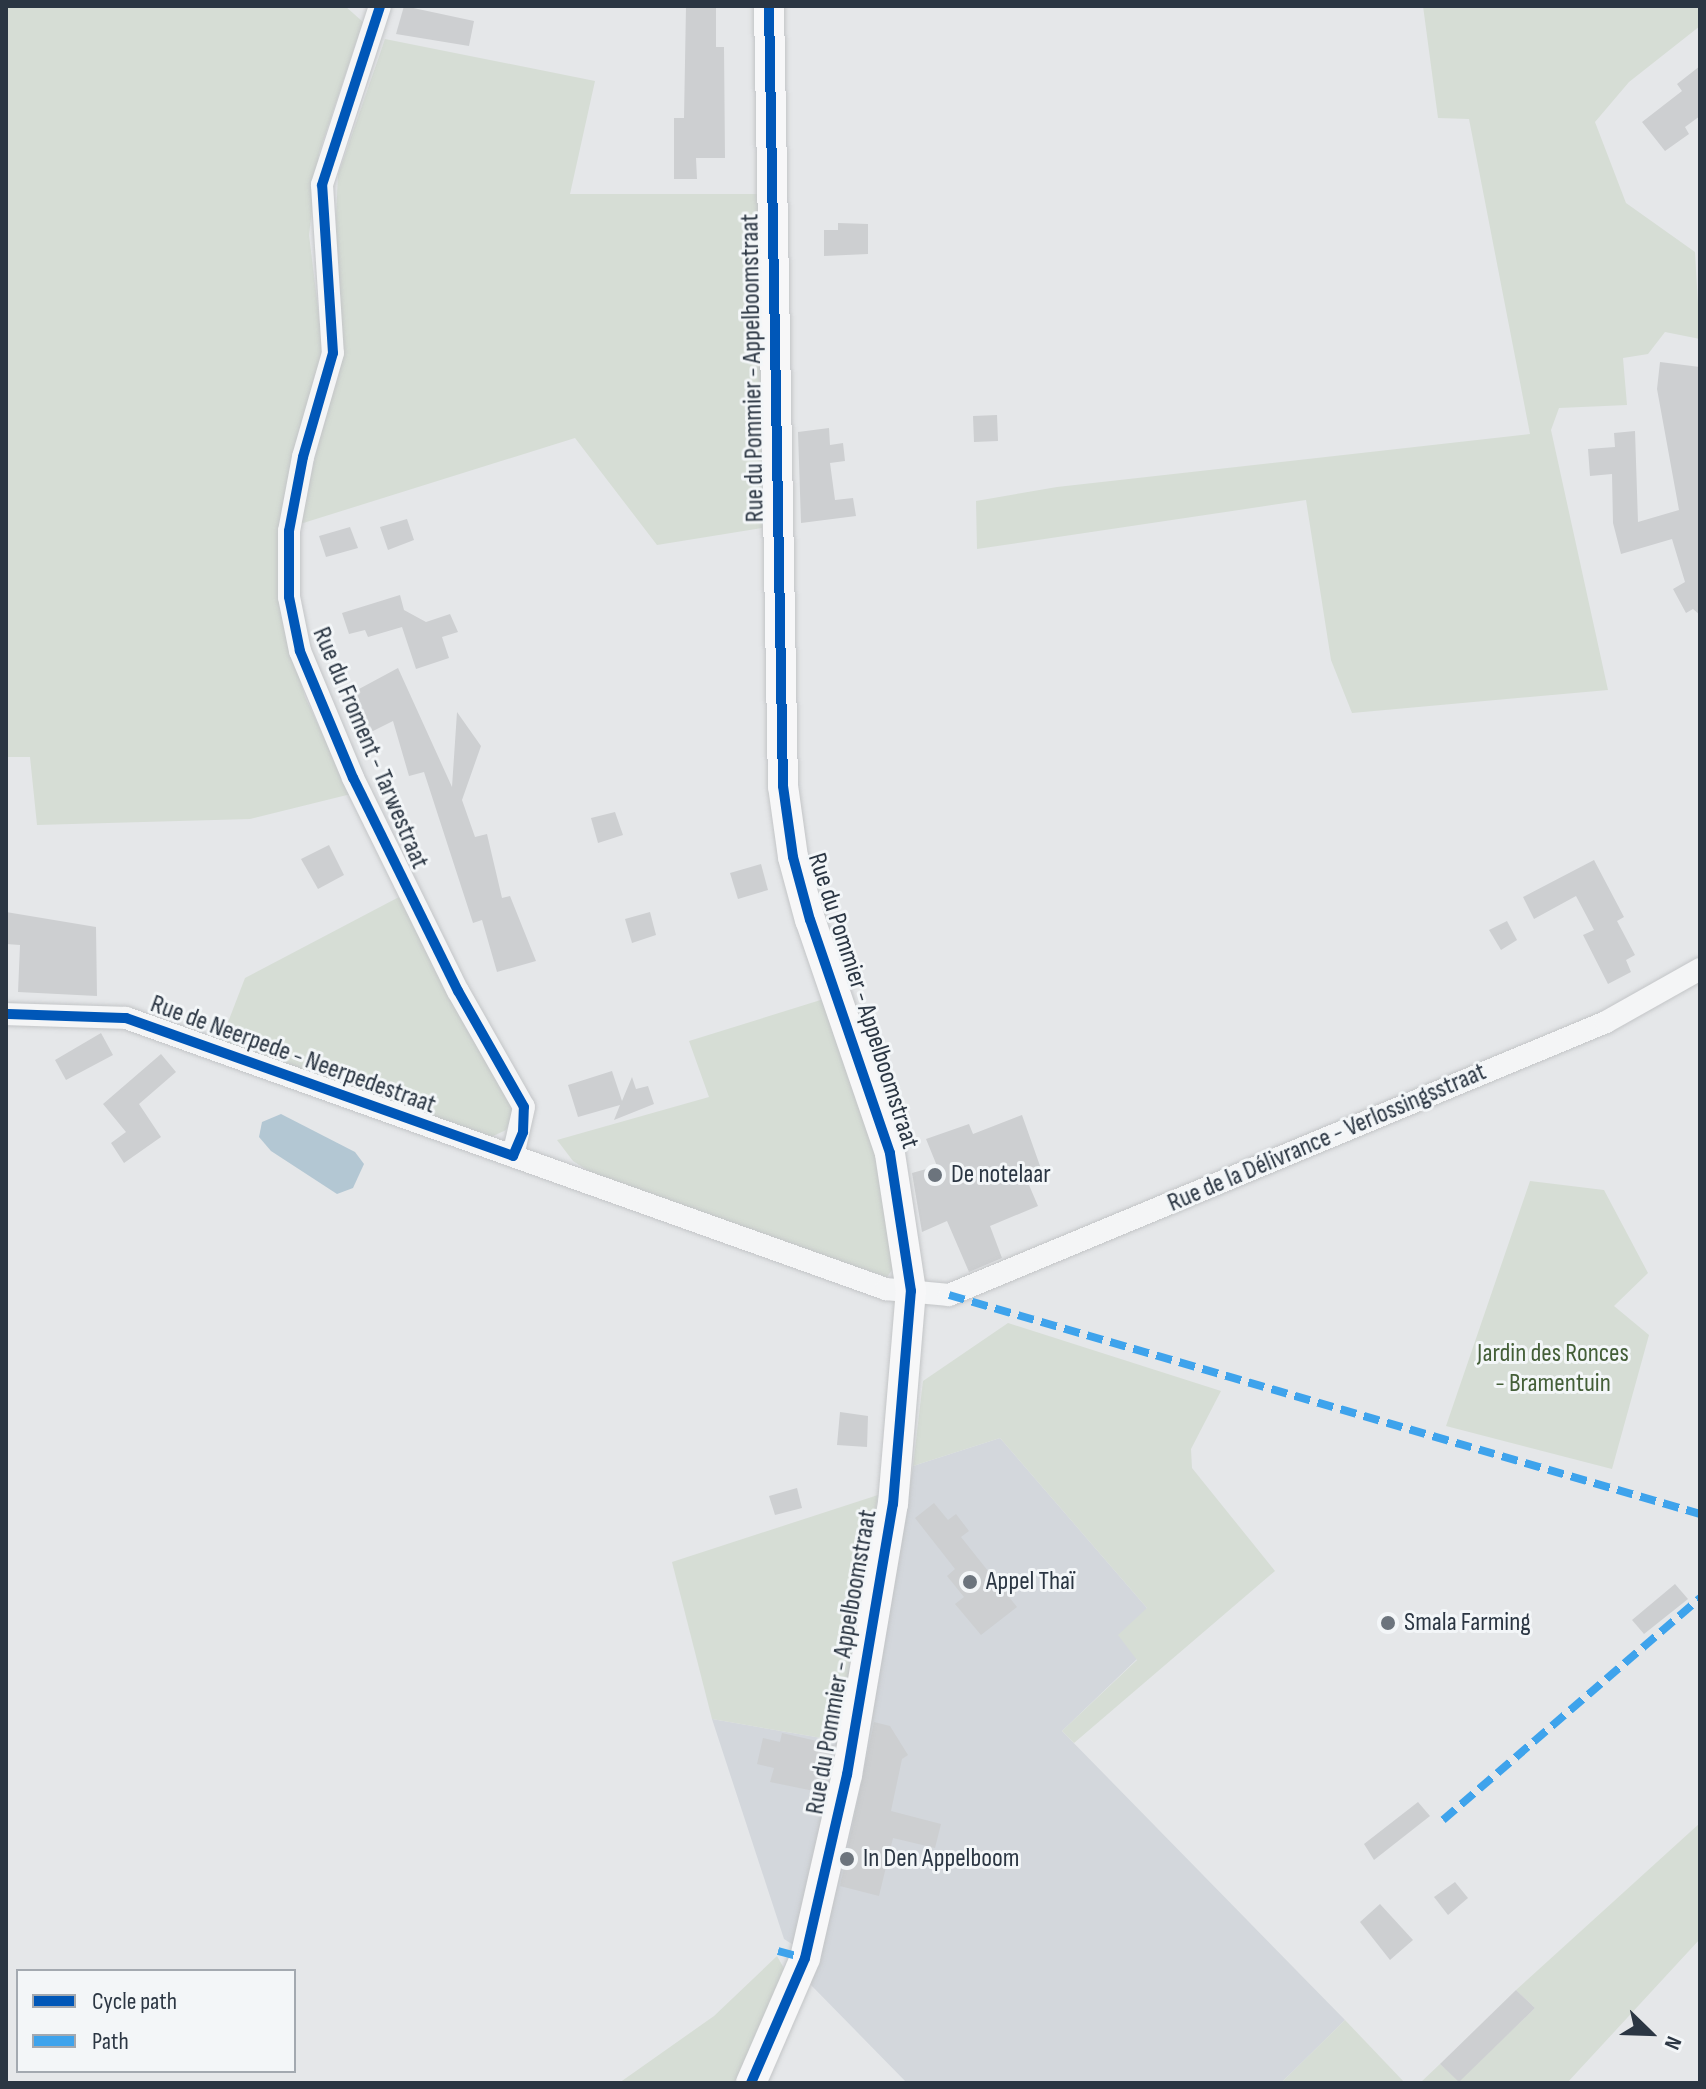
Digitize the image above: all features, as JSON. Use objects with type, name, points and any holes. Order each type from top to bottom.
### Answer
[{"type":"street","name":"Rue du Froment - Tarwestraat","points":[[380,6],[322,185],[321,227],[334,341],[289,531],[289,597],[300,651],[359,791],[458,991],[524,1107],[513,1156]]},
{"type":"street","name":"Rue du Pommier - Appelboomstraat","points":[[751,2083],[805,1958],[847,1775],[893,1504],[911,1291],[890,1153],[810,920],[793,857],[783,786],[769,6]]},
{"type":"street","name":"Rue de la Délivrance - Verlossingsstraat","points":[[949,1295],[1606,1022],[1700,969]]},
{"type":"street","name":"Rue de Neerpede - Neerpedestraat","points":[[6,1014],[126,1018],[886,1289],[949,1295]]},
{"type":"shaded area","points":[[1000,1438],[1147,1608],[1137,1659],[1062,1731],[1345,2020],[1281,2083],[907,2083],[809,1983],[814,1958],[784,1939],[712,1719],[839,1741],[900,1547],[913,1466]]},
{"type":"green space","points":[[6,6],[345,6],[363,22],[319,153],[309,235],[323,349],[278,531],[279,605],[305,697],[351,794],[250,819],[37,825],[30,757],[6,757]]},
{"type":"green space","points":[[1423,6],[1700,6],[1700,26],[1629,82],[1595,122],[1626,203],[1695,252],[1700,339],[1665,332],[1648,354],[1623,358],[1627,405],[1559,408],[1551,430],[1608,690],[1352,713],[1331,660],[1306,500],[977,549],[976,501],[1057,487],[1530,434],[1469,119],[1438,118]]},
{"type":"green space","points":[[385,39],[595,81],[570,194],[759,194],[762,528],[657,545],[575,438],[300,524],[327,405],[338,175]]},
{"type":"green space","points":[[399,897],[515,1109],[506,1130],[489,1138],[220,1043],[245,978]]},
{"type":"green space","points":[[827,998],[876,1149],[897,1263],[887,1277],[609,1184],[573,1161],[557,1140],[709,1097],[689,1041]]},
{"type":"green space","name":"Jardin des Ronces - Bramentuin","points":[[1530,1181],[1604,1190],[1648,1273],[1614,1306],[1649,1335],[1612,1469],[1446,1426]]},
{"type":"green space","points":[[1008,1323],[1221,1391],[1191,1449],[1192,1468],[1275,1571],[1074,1743],[1062,1731],[1137,1660],[1118,1635],[1147,1608],[1000,1438],[913,1466],[923,1381]]},
{"type":"green space","points":[[878,1495],[839,1741],[712,1719],[672,1562]]},
{"type":"green space","points":[[1700,1823],[1700,1939],[1567,2083],[1420,2083],[1440,2064],[1459,2081],[1535,2008],[1516,1990]]},
{"type":"green space","points":[[777,1956],[791,1981],[741,2083],[619,2083],[714,2016]]},
{"type":"green space","points":[[1345,2020],[1405,2083],[1281,2083]]},
{"type":"water","points":[[281,1114],[355,1152],[364,1164],[353,1188],[337,1194],[271,1151],[259,1137],[262,1122]]},
{"type":"building","points":[[404,6],[474,21],[469,46],[396,34]]},
{"type":"building","points":[[686,6],[716,6],[716,47],[724,47],[725,158],[696,158],[697,179],[674,179],[674,118],[684,118]]},
{"type":"building","points":[[1700,66],[1700,116],[1685,127],[1689,134],[1665,151],[1642,122],[1682,91],[1677,84]]},
{"type":"building","points":[[838,223],[868,224],[868,254],[824,256],[824,230],[838,230]]},
{"type":"building","points":[[1660,362],[1700,367],[1700,615],[1693,609],[1686,613],[1673,589],[1685,582],[1672,539],[1621,554],[1613,523],[1612,474],[1590,476],[1588,449],[1615,447],[1614,433],[1635,431],[1638,522],[1679,510],[1657,389]]},
{"type":"building","points":[[997,415],[998,441],[974,442],[973,416]]},
{"type":"building","points":[[829,428],[830,445],[843,443],[845,461],[830,463],[835,500],[853,498],[856,516],[801,523],[798,432]]},
{"type":"building","points":[[407,519],[414,540],[388,550],[380,527]]},
{"type":"building","points":[[350,527],[358,548],[326,557],[319,536]]},
{"type":"building","points":[[400,595],[404,610],[426,622],[450,614],[458,632],[442,637],[449,658],[416,669],[402,627],[368,637],[365,630],[349,634],[342,613]]},
{"type":"building","points":[[398,668],[452,787],[457,712],[481,746],[462,800],[475,837],[487,834],[502,898],[510,896],[536,961],[497,972],[482,920],[473,923],[424,772],[409,776],[393,721],[367,734],[346,696]]},
{"type":"building","points":[[615,812],[623,835],[598,843],[591,818]]},
{"type":"building","points":[[329,845],[344,875],[318,889],[301,859]]},
{"type":"building","points":[[1594,860],[1624,917],[1617,921],[1635,955],[1626,960],[1631,972],[1608,984],[1583,935],[1594,930],[1576,896],[1534,919],[1523,897]]},
{"type":"building","points":[[761,864],[768,890],[738,899],[730,873]]},
{"type":"building","points":[[6,912],[96,927],[97,996],[18,992],[20,945],[6,944]]},
{"type":"building","points":[[650,912],[656,935],[632,943],[625,919]]},
{"type":"building","points":[[1507,921],[1517,940],[1501,950],[1489,930]]},
{"type":"building","points":[[101,1033],[113,1055],[66,1080],[55,1060]]},
{"type":"building","points":[[161,1054],[176,1072],[139,1104],[161,1137],[124,1163],[111,1143],[126,1132],[103,1104]]},
{"type":"building","points":[[612,1071],[622,1101],[632,1077],[636,1089],[648,1086],[654,1104],[614,1120],[620,1105],[578,1117],[568,1085]]},
{"type":"building","points":[[1022,1115],[1045,1180],[1029,1185],[1038,1206],[990,1226],[1002,1258],[969,1272],[947,1221],[922,1232],[912,1173],[937,1166],[926,1139],[969,1124],[973,1134]]},
{"type":"building","points":[[840,1412],[868,1416],[867,1447],[837,1445]]},
{"type":"building","points":[[797,1488],[802,1508],[775,1515],[769,1496]]},
{"type":"building","points":[[934,1503],[948,1520],[956,1514],[969,1531],[961,1537],[996,1581],[1006,1573],[1019,1590],[1009,1597],[1017,1607],[981,1635],[955,1604],[964,1597],[947,1576],[955,1569],[915,1518]]},
{"type":"building","points":[[1675,1584],[1688,1599],[1644,1634],[1632,1620]]},
{"type":"building","points":[[874,1722],[890,1726],[908,1755],[902,1759],[891,1811],[941,1824],[935,1848],[893,1838],[879,1896],[840,1886]]},
{"type":"building","points":[[782,1733],[834,1745],[827,1783],[816,1781],[814,1791],[770,1782],[774,1768],[757,1764],[763,1738],[780,1742]]},
{"type":"building","points":[[1418,1802],[1430,1816],[1374,1860],[1364,1844]]},
{"type":"building","points":[[1455,1882],[1468,1898],[1448,1915],[1434,1897]]},
{"type":"building","points":[[1380,1904],[1413,1940],[1390,1960],[1360,1922]]},
{"type":"building","points":[[1516,1990],[1535,2008],[1459,2082],[1440,2064]]},
{"type":"marked path","points":[[949,1295],[1700,1514]]},
{"type":"marked path","points":[[1443,1820],[1700,1598]]},
{"type":"marked path","points":[[778,1951],[805,1958]]},
{"type":"cycle path","points":[[6,1014],[126,1018],[513,1156],[523,1132],[524,1107],[458,991],[353,778],[300,651],[289,597],[289,531],[303,457],[333,353],[322,185],[380,6]]},
{"type":"cycle path","points":[[751,2083],[805,1958],[847,1775],[893,1504],[911,1291],[890,1153],[810,920],[793,857],[783,786],[769,6]]},
{"type":"place","name":"De notelaar","points":[[935,1175]]},
{"type":"place","name":"Appel Thaï","points":[[970,1582]]},
{"type":"place","name":"Smala Farming","points":[[1388,1623]]},
{"type":"place","name":"In Den Appelboom","points":[[847,1859]]}]
